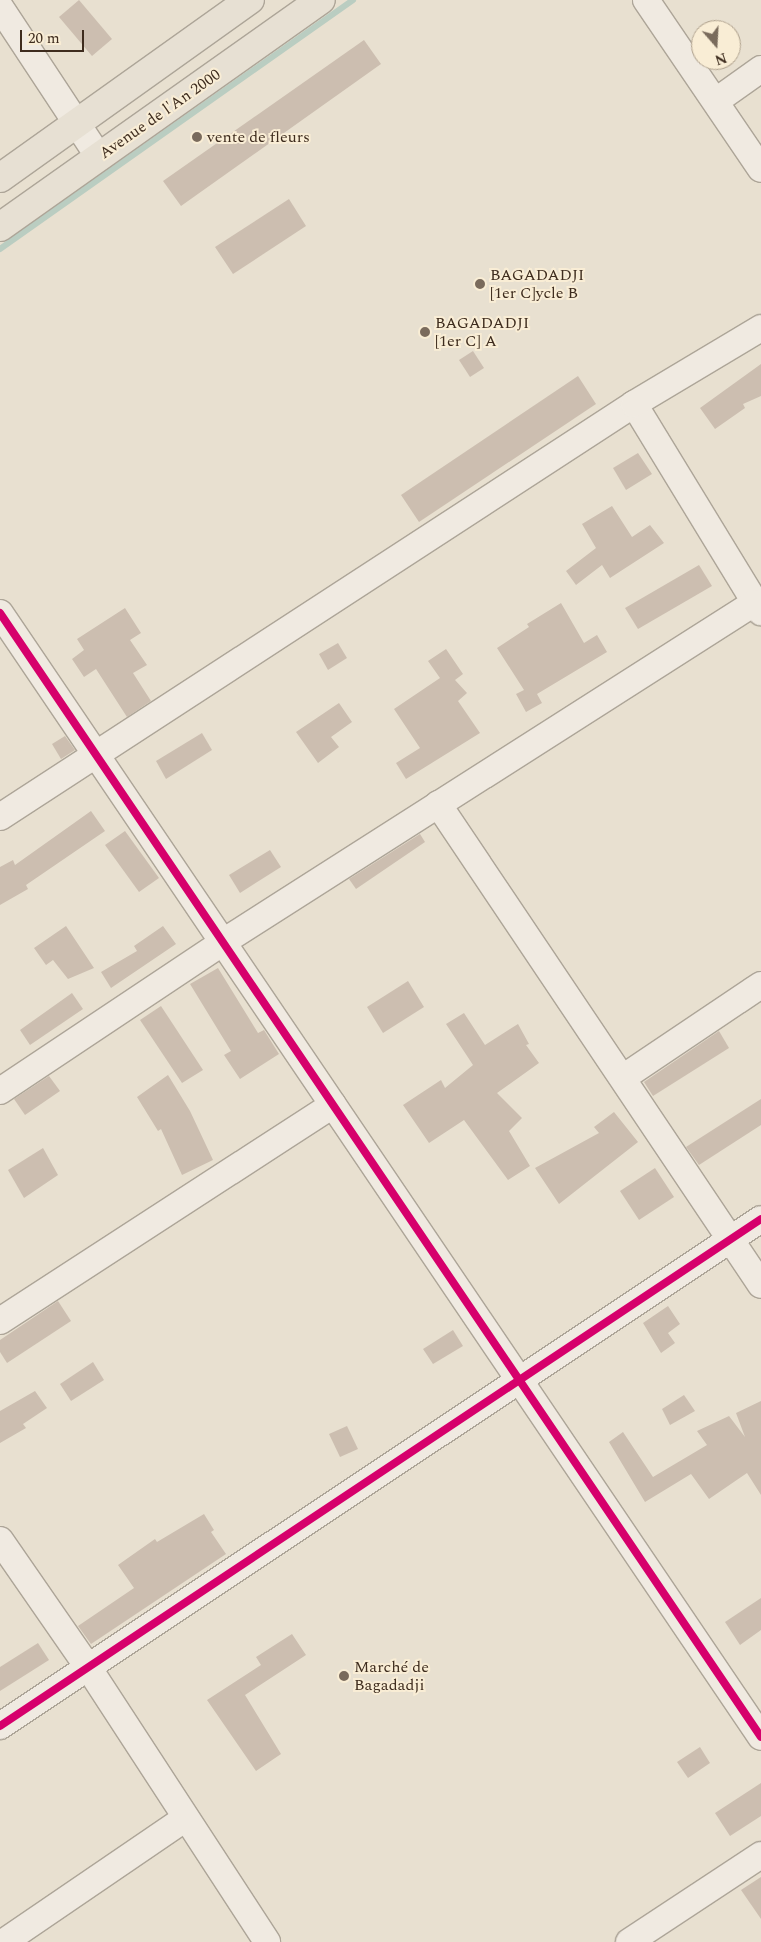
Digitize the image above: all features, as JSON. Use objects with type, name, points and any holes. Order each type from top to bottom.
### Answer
[{"type":"main road","points":[[0,178],[250,0]]},
{"type":"main road","name":"Avenue de l'An 2000","points":[[0,227],[321,0]]},
{"type":"street","points":[[646,0],[716,100],[761,169]]},
{"type":"street","points":[[0,7],[99,157]]},
{"type":"street","points":[[716,100],[761,69]]},
{"type":"street","points":[[0,817],[96,751],[634,404],[761,328]]},
{"type":"street","points":[[0,1090],[223,942],[438,804],[758,607],[634,404]]},
{"type":"street","points":[[0,613],[96,751],[223,942],[761,1737]]},
{"type":"street","points":[[438,804],[624,1077],[761,1285]]},
{"type":"street","points":[[624,1077],[761,985]]},
{"type":"street","points":[[0,1321],[333,1105]]},
{"type":"street","points":[[0,1726],[761,1219]]},
{"type":"street","points":[[0,1540],[88,1667],[267,1942]]},
{"type":"street","points":[[4,1942],[186,1818]]},
{"type":"street","points":[[629,1942],[761,1855]]},
{"type":"building","points":[[79,0],[112,39],[92,56],[59,17]]},
{"type":"building","points":[[364,40],[381,64],[181,206],[163,181]]},
{"type":"building","points":[[289,199],[306,226],[233,274],[215,247]]},
{"type":"building","points":[[473,351],[484,368],[470,377],[459,360]]},
{"type":"building","points":[[761,364],[761,396],[743,404],[745,408],[715,429],[700,408]]},
{"type":"building","points":[[578,376],[596,404],[419,522],[401,495]]},
{"type":"building","points":[[638,453],[652,474],[626,490],[613,468]]},
{"type":"building","points":[[612,506],[632,537],[650,525],[664,543],[610,578],[602,565],[576,585],[566,571],[596,548],[582,524]]},
{"type":"building","points":[[699,565],[712,586],[638,629],[625,608]]},
{"type":"building","points":[[561,603],[584,643],[597,635],[607,652],[537,694],[542,703],[526,712],[516,694],[524,690],[497,648],[529,627],[527,624]]},
{"type":"building","points":[[125,608],[141,633],[130,640],[147,665],[133,673],[151,701],[127,717],[96,669],[84,677],[72,659],[84,650],[77,639]]},
{"type":"building","points":[[338,643],[347,658],[328,670],[319,654]]},
{"type":"building","points":[[446,649],[463,674],[455,680],[467,693],[458,701],[480,733],[406,779],[396,763],[420,748],[394,709],[440,678],[428,661]]},
{"type":"building","points":[[339,703],[352,722],[331,737],[339,747],[318,763],[296,732]]},
{"type":"building","points":[[202,733],[212,750],[166,779],[156,761]]},
{"type":"building","points":[[65,736],[75,750],[61,759],[52,744]]},
{"type":"building","points":[[91,811],[105,831],[26,885],[28,889],[0,905],[0,867],[13,860],[15,865]]},
{"type":"building","points":[[125,831],[159,878],[139,892],[105,845]]},
{"type":"building","points":[[420,834],[425,842],[356,889],[349,879]]},
{"type":"building","points":[[270,850],[281,867],[240,893],[229,875]]},
{"type":"building","points":[[66,926],[94,968],[68,979],[53,960],[46,965],[34,948]]},
{"type":"building","points":[[163,926],[176,944],[111,988],[101,972],[137,951],[134,946]]},
{"type":"building","points":[[218,968],[258,1033],[264,1030],[279,1054],[240,1079],[224,1055],[231,1051],[190,984]]},
{"type":"building","points":[[408,981],[424,1007],[383,1033],[367,1007]]},
{"type":"building","points":[[72,993],[83,1009],[30,1045],[20,1030]]},
{"type":"building","points":[[161,1006],[203,1070],[182,1083],[140,1020]]},
{"type":"building","points":[[464,1013],[485,1045],[518,1024],[529,1044],[526,1045],[539,1063],[497,1093],[522,1118],[509,1131],[530,1166],[508,1180],[464,1120],[429,1143],[403,1105],[441,1080],[445,1088],[473,1065],[446,1024]]},
{"type":"building","points":[[719,1031],[729,1048],[653,1096],[644,1082]]},
{"type":"building","points":[[168,1075],[190,1111],[213,1160],[182,1175],[161,1129],[158,1131],[137,1097]]},
{"type":"building","points":[[49,1076],[60,1091],[25,1115],[14,1099]]},
{"type":"building","points":[[761,1099],[761,1125],[699,1165],[686,1147]]},
{"type":"building","points":[[614,1112],[638,1142],[559,1204],[535,1168],[599,1133],[594,1127]]},
{"type":"building","points":[[43,1148],[58,1175],[24,1198],[8,1170]]},
{"type":"building","points":[[655,1168],[674,1197],[639,1220],[620,1191]]},
{"type":"building","points":[[58,1301],[71,1321],[7,1363],[0,1352],[0,1340]]},
{"type":"building","points":[[668,1306],[680,1324],[668,1333],[675,1343],[661,1353],[643,1323]]},
{"type":"building","points":[[453,1330],[463,1346],[433,1364],[423,1349]]},
{"type":"building","points":[[93,1362],[104,1380],[71,1401],[60,1384]]},
{"type":"building","points":[[35,1391],[47,1408],[23,1424],[26,1428],[0,1443],[0,1411]]},
{"type":"building","points":[[684,1395],[695,1411],[670,1425],[662,1409]]},
{"type":"building","points":[[761,1401],[761,1495],[747,1473],[709,1499],[691,1474],[645,1502],[609,1442],[623,1432],[653,1477],[707,1445],[697,1431],[729,1416],[745,1437],[736,1413]]},
{"type":"building","points":[[347,1426],[358,1449],[340,1457],[329,1434]]},
{"type":"building","points":[[204,1514],[214,1530],[211,1532],[226,1554],[91,1644],[78,1626],[134,1588],[118,1565],[155,1539],[157,1542]]},
{"type":"building","points":[[761,1598],[761,1630],[740,1645],[725,1622]]},
{"type":"building","points":[[292,1634],[306,1655],[245,1695],[281,1754],[256,1771],[207,1700],[261,1665],[256,1657]]},
{"type":"building","points":[[38,1643],[49,1660],[0,1691],[0,1667]]},
{"type":"building","points":[[700,1747],[710,1763],[688,1778],[677,1762]]},
{"type":"building","points":[[761,1783],[761,1816],[730,1836],[715,1813]]},
{"type":"building","points":[[761,1877],[761,1919],[741,1890]]},
{"type":"waterway","points":[[0,249],[353,0]]},
{"type":"cycle path","points":[[0,613],[761,1737]]},
{"type":"cycle path","points":[[0,1726],[761,1219]]},
{"type":"place","name":"vente de fleurs","points":[[197,137]]},
{"type":"place","name":"BAGADADJI [1er C]ycle B","points":[[480,284]]},
{"type":"place","name":"BAGADADJI [1er C] A","points":[[425,332]]},
{"type":"place","name":"Marché de Bagadadji","points":[[344,1676]]}]
